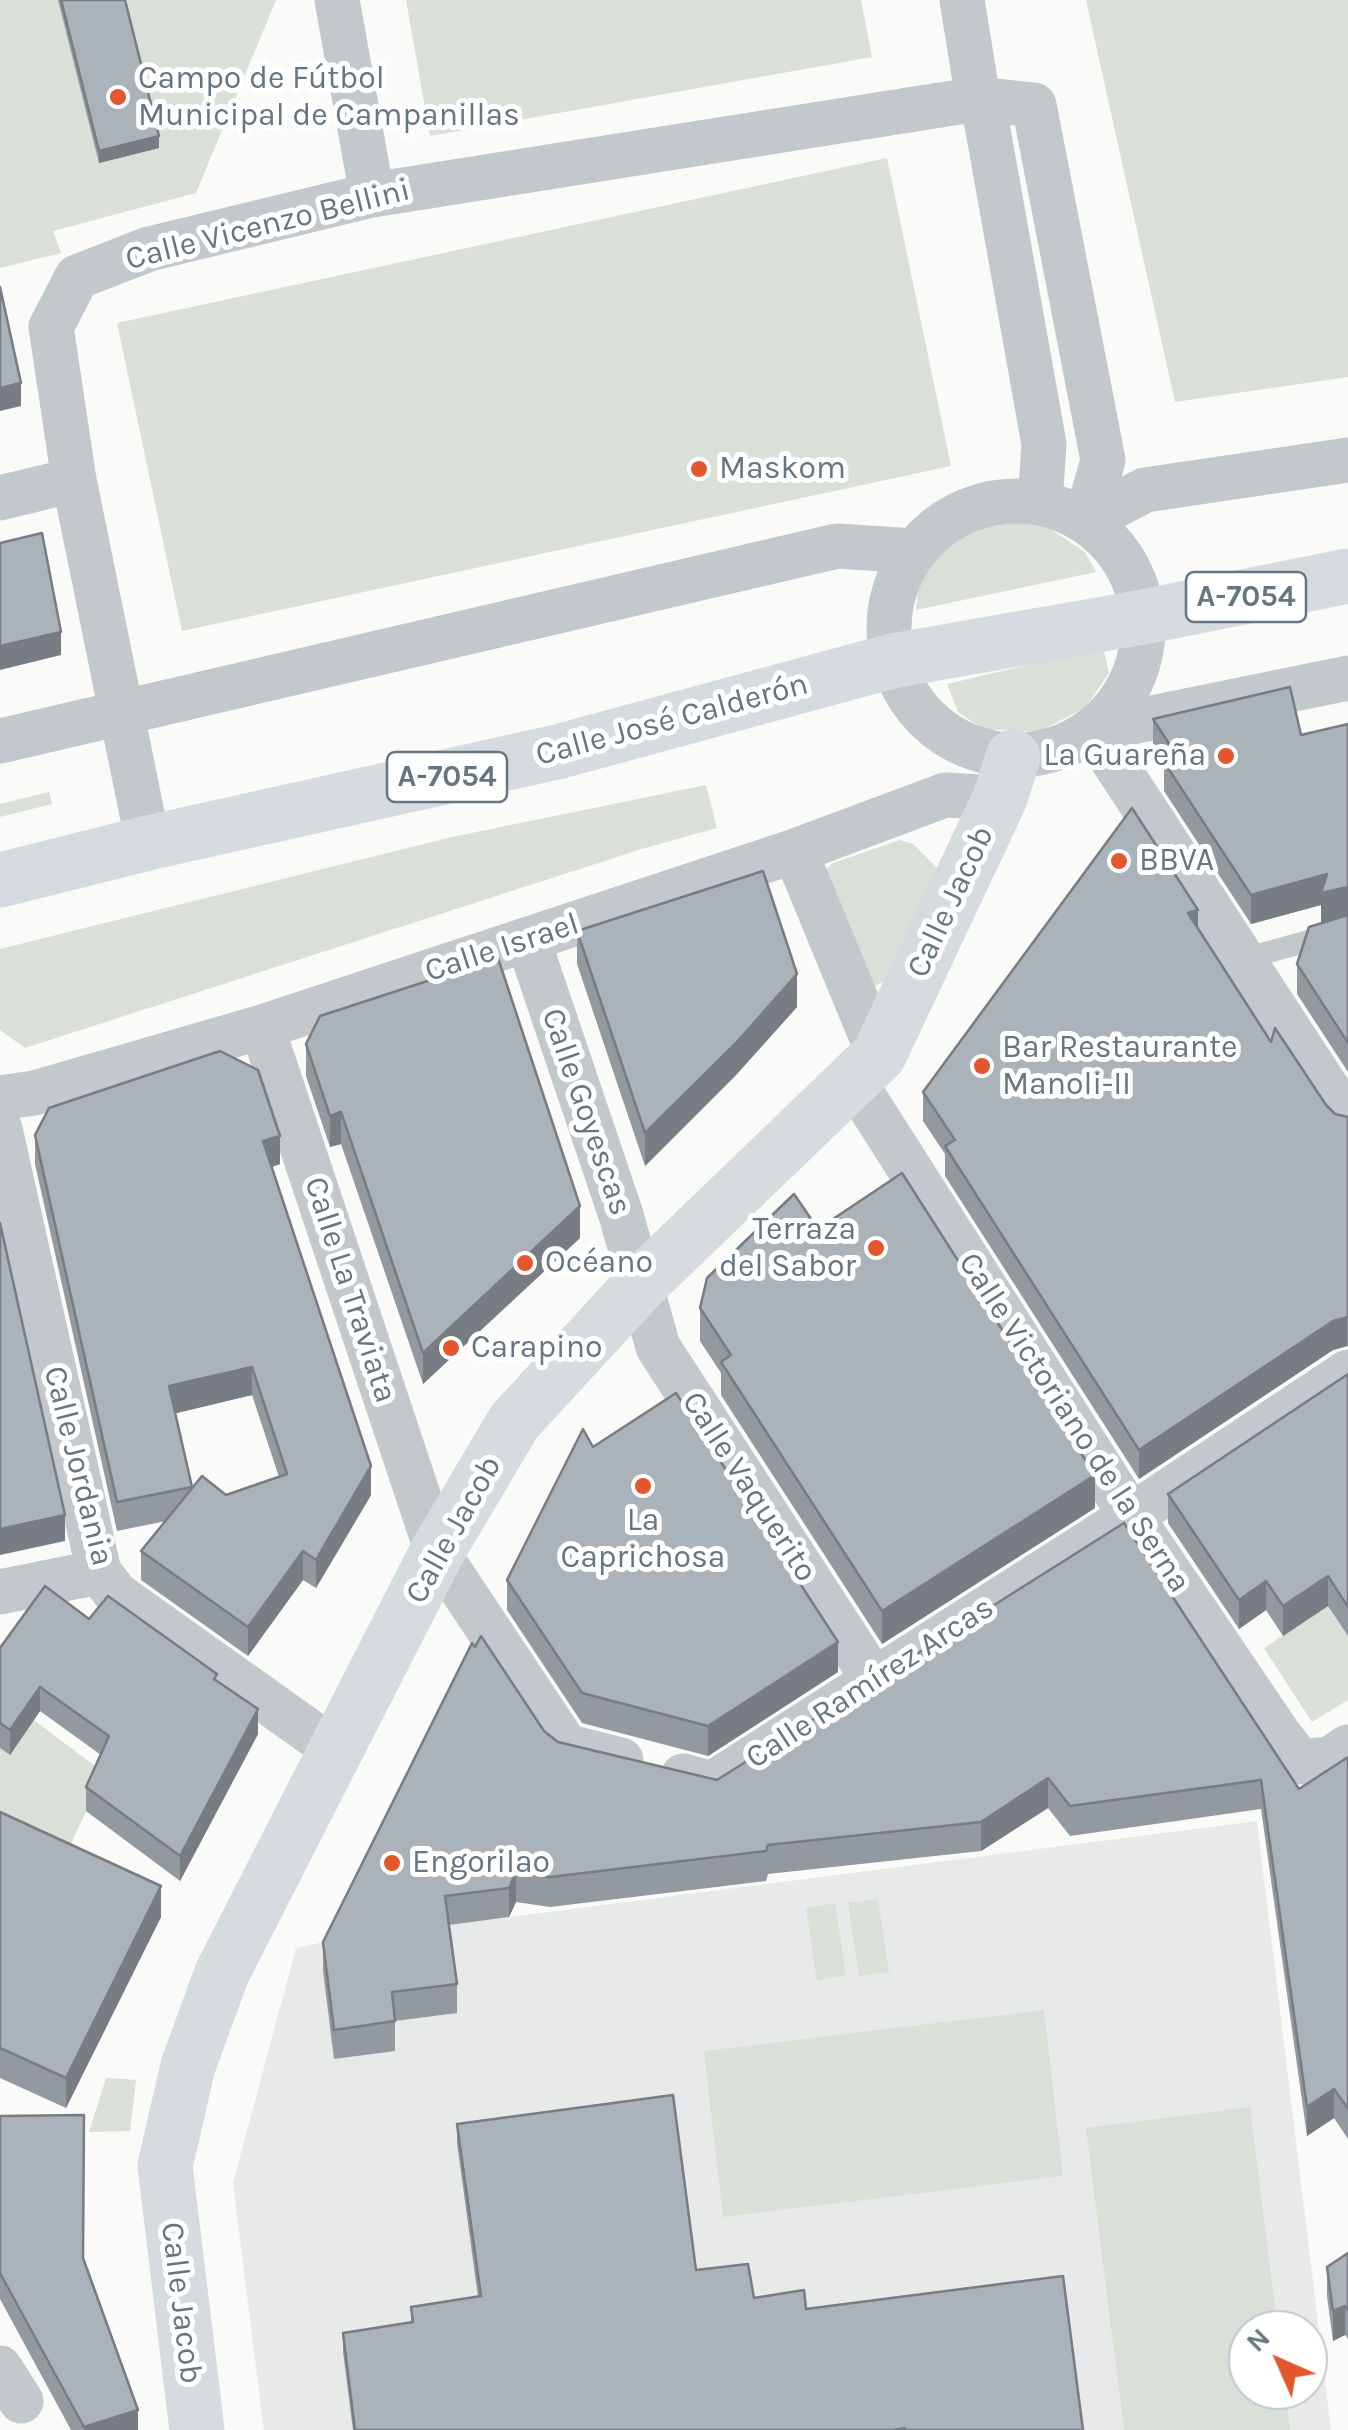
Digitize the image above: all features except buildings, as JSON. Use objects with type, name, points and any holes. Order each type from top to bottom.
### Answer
[{"type":"street","points":[[338,0],[372,195]]},
{"type":"street","points":[[962,0],[1044,444],[1040,503]]},
{"type":"street","name":"Calle Vicenzo Bellini","points":[[148,843],[74,480],[51,327],[77,277],[148,249],[372,195],[978,99],[1034,105],[1103,460],[1086,521]]},
{"type":"street","points":[[1086,521],[1145,490],[1348,460]]},
{"type":"street","points":[[0,498],[74,480]]},
{"type":"street","points":[[1013,500],[1051,504],[1086,521],[1114,546],[1135,580],[1144,617],[1140,660],[1123,699],[1093,730],[1006,778],[972,750],[936,729],[908,699],[892,661],[888,623],[895,585],[914,551],[941,524],[976,507],[1013,500]]},
{"type":"street","points":[[0,740],[836,546],[914,551]]},
{"type":"street","name":"Calle José Calderón","points":[[0,880],[557,752],[892,661],[1348,576]]},
{"type":"street","points":[[1093,730],[1348,678]]},
{"type":"street","points":[[1093,730],[1348,1120]]},
{"type":"street","name":"Calle Israel","points":[[0,1098],[34,1093],[262,1027],[795,851],[945,794],[1006,778]]},
{"type":"street","name":"Calle Jacob","points":[[197,2430],[164,2166],[188,2066],[222,1972],[338,1752],[437,1552],[514,1422],[640,1285],[866,1068],[1006,778]]},
{"type":"street","name":"Calle Victoriano de la Serna","points":[[795,851],[866,1068],[1131,1516],[1300,1762],[1330,1759],[1348,1748]]},
{"type":"street","name":"Calle Goyescas","points":[[528,940],[621,1216],[640,1285]]},
{"type":"street","name":"Calle La Traviata","points":[[262,1027],[437,1552]]},
{"type":"street","name":"Calle Jordania","points":[[0,1129],[98,1572],[116,1594],[338,1752]]},
{"type":"street","name":"Calle Vaquerito","points":[[640,1285],[658,1347],[874,1680]]},
{"type":"street","name":"Calle Ramírez Arcas","points":[[437,1552],[566,1746],[712,1784],[1348,1372]]},
{"type":"street","points":[[0,1592],[98,1572]]},
{"type":"lane","points":[[1243,959],[1348,930]]},
{"type":"shaded area","name":"Campo de Fútbol Municipal de Campanillas","points":[[0,0],[276,0],[196,193],[53,231],[61,253],[0,268]]},
{"type":"shaded area","points":[[406,0],[861,0],[872,57],[430,136]]},
{"type":"shaded area","points":[[1086,0],[1348,0],[1348,377],[1175,402]]},
{"type":"shaded area","points":[[887,158],[951,466],[182,631],[117,323]]},
{"type":"shaded area","points":[[1019,521],[1050,529],[1085,552],[1096,572],[916,610],[919,582],[944,548],[983,524]]},
{"type":"shaded area","points":[[1103,647],[1109,673],[1085,708],[1038,732],[983,729],[958,712],[947,684]]},
{"type":"shaded area","points":[[706,785],[717,828],[25,1048],[0,1030],[0,949],[452,837]]},
{"type":"shaded area","points":[[49,792],[52,804],[0,817],[0,804]]},
{"type":"shaded area","points":[[900,840],[913,844],[937,868],[918,929],[888,979],[866,991],[826,876],[827,868]]},
{"type":"shaded area","points":[[1328,1605],[1348,1636],[1348,1700],[1312,1722],[1264,1648]]},
{"type":"shaded area","points":[[34,1720],[104,1773],[59,1869],[0,1842],[0,1748],[9,1754]]},
{"type":"shaded area","points":[[1257,1821],[1316,2310],[1228,2310],[1228,2410],[1328,2410],[1328,2405],[1331,2430],[264,2430],[233,2183],[296,1948],[338,1939]]},
{"type":"shaded area","points":[[878,1899],[889,1972],[859,1976],[848,1903]]},
{"type":"shaded area","points":[[835,1903],[846,1975],[817,1981],[806,1908]]},
{"type":"shaded area","points":[[1044,2010],[1063,2176],[723,2217],[704,2051]]},
{"type":"shaded area","points":[[106,2078],[136,2080],[130,2131],[89,2132]]},
{"type":"shaded area","points":[[1250,2107],[1275,2310],[1228,2310],[1228,2410],[1288,2410],[1290,2430],[1124,2430],[1086,2128]]},
{"type":"place","name":"Campo de Fútbol Municipal de Campanillas","points":[[118,97]]},
{"type":"place","name":"Maskom","points":[[699,469]]},
{"type":"place","name":"La Guareña","points":[[1226,756]]},
{"type":"place","name":"BBVA","points":[[1119,861]]},
{"type":"place","name":"Bar Restaurante Manoli-II","points":[[982,1066]]},
{"type":"place","name":"Terraza del Sabor","points":[[876,1248]]},
{"type":"place","name":"Océano","points":[[525,1263]]},
{"type":"place","name":"Carapino","points":[[451,1348]]},
{"type":"place","name":"La Caprichosa","points":[[643,1486]]},
{"type":"place","name":"Engorilao","points":[[392,1863]]}]
